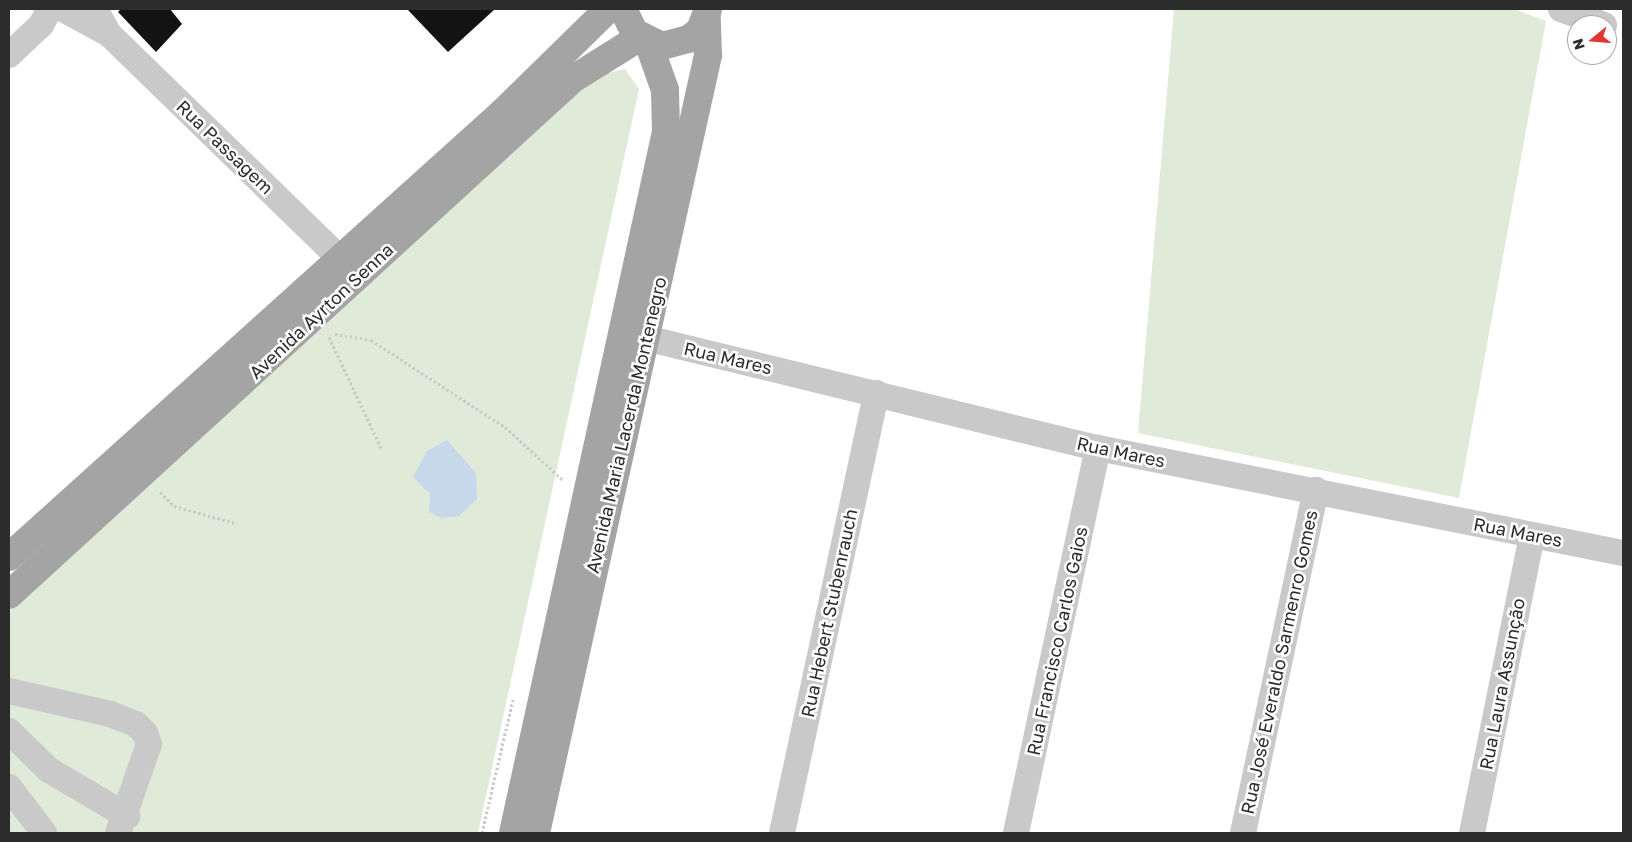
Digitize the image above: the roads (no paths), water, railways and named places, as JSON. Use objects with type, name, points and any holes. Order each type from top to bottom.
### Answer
[{"type":"main road","name":"Avenida Ayrton Senna","points":[[9,557],[341,260],[570,49],[608,9]]},
{"type":"main road","name":"Avenida Maria Lacerda Montenegro","points":[[536,833],[635,335],[666,132],[666,102],[644,40],[624,9]]},
{"type":"main road","name":"Avenida Maria Lacerda Montenegro","points":[[514,833],[635,335],[709,50],[707,13]]},
{"type":"main road","points":[[644,40],[676,45],[700,30],[707,13]]},
{"type":"main road","name":"Avenida Ayrton Senna","points":[[9,594],[572,79],[610,54],[644,40]]},
{"type":"main road","points":[[610,54],[629,57],[643,68],[666,102]]},
{"type":"street","name":"Rua Passagem","points":[[95,9],[109,34],[341,260]]},
{"type":"street","points":[[1561,9],[1577,15]]},
{"type":"street","name":"Rua Passagem","points":[[58,13],[109,34]]},
{"type":"street","points":[[9,55],[58,13]]},
{"type":"street","name":"Rua Mares","points":[[635,335],[876,392],[1098,448],[1316,490],[1623,553]]},
{"type":"street","name":"Rua Hebert Stubenrauch","points":[[782,833],[876,392]]},
{"type":"street","name":"Rua Francisco Carlos Gaios","points":[[1016,833],[1098,448]]},
{"type":"street","name":"Rua José Everaldo Sarmenro Gomes","points":[[1243,833],[1316,490]]},
{"type":"street","name":"Rua Laura Assunção","points":[[1472,833],[1532,535]]},
{"type":"street","points":[[9,691],[136,724],[149,744],[123,825],[49,770],[9,731]]},
{"type":"street","points":[[9,787],[44,833]]},
{"type":"water","points":[[447,440],[476,473],[477,499],[459,516],[441,518],[429,512],[430,494],[413,477],[427,451]]}]
